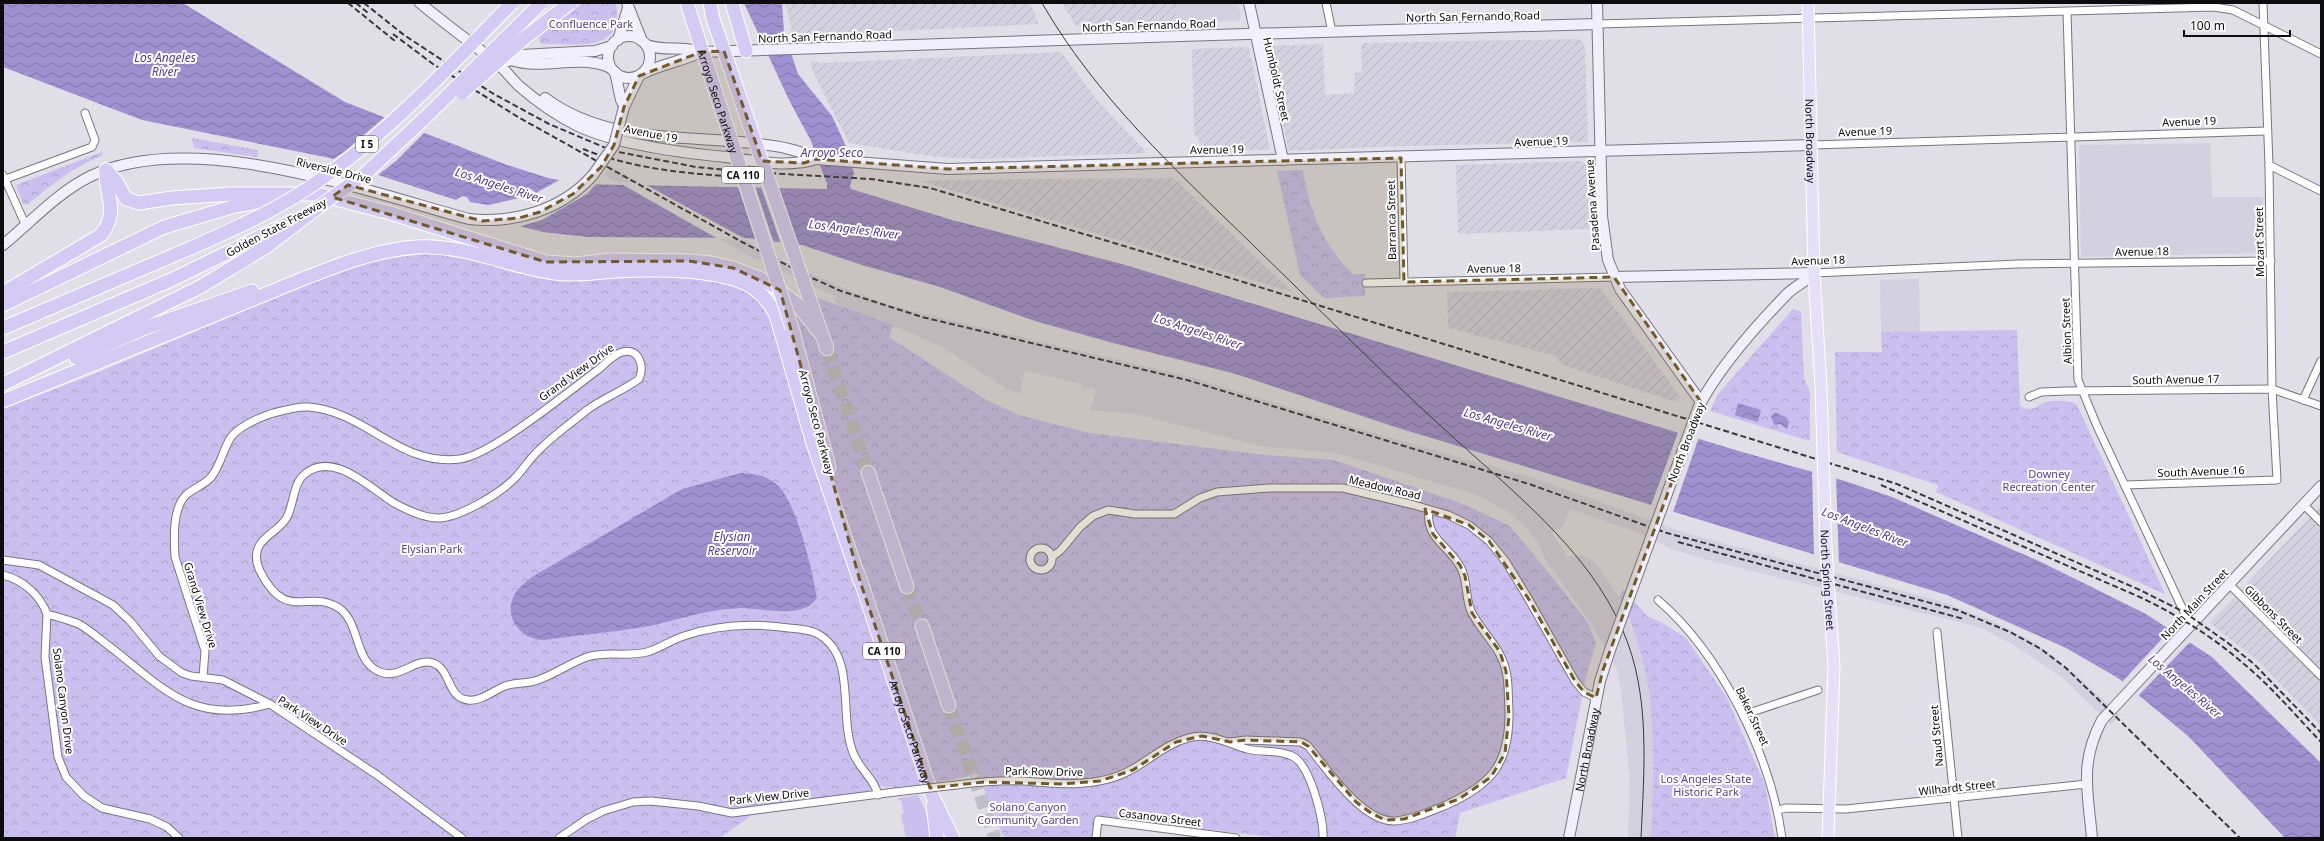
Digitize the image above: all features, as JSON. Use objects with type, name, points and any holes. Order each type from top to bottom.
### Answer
[{"type":"highway","name":"Golden State Freeway","points":[[3,328],[236,228],[319,181],[358,151],[398,116],[512,3]]},
{"type":"highway","name":"Golden State Freeway","points":[[3,352],[171,280],[254,241],[317,208],[366,173],[430,113],[541,3]]},
{"type":"highway","points":[[366,173],[406,146],[500,60],[570,3]]},
{"type":"highway","name":"Arroyo Seco Parkway","points":[[687,3],[792,328],[860,581],[932,795],[953,838]]},
{"type":"highway","points":[[706,3],[713,18]]},
{"type":"highway","name":"Arroyo Seco Parkway","points":[[710,3],[713,18],[826,349]]},
{"type":"highway","points":[[732,3],[746,51]]},
{"type":"highway","points":[[106,170],[116,181],[126,199],[139,203],[178,197],[280,192],[317,194],[347,201],[546,262],[576,264],[610,260],[689,261],[734,268],[759,278],[786,293],[820,333]]},
{"type":"highway","points":[[3,293],[101,236],[107,227],[112,209],[105,185],[106,170]]},
{"type":"highway","points":[[3,305],[142,236],[195,216],[272,199],[311,196],[347,201]]},
{"type":"highway","points":[[3,384],[200,287],[266,248],[317,208]]},
{"type":"highway","points":[[3,401],[300,280],[369,256],[416,247],[463,250],[555,273],[633,270],[693,272],[721,277],[754,289],[768,302],[776,315],[812,440],[860,581]]},
{"type":"highway","points":[[3,389],[173,318],[266,287],[300,280]]},
{"type":"highway","points":[[868,472],[907,587]]},
{"type":"highway","points":[[922,626],[948,706]]},
{"type":"highway","points":[[932,795],[937,838]]},
{"type":"main road","points":[[420,3],[500,66],[521,54],[595,51],[630,37],[644,43]]},
{"type":"main road","name":"Humboldt Street","points":[[1249,3],[1283,160]]},
{"type":"main road","name":"Pasadena Avenue","points":[[1597,3],[1604,235],[1608,260],[1620,290],[1700,404]]},
{"type":"main road","name":"North Broadway","points":[[1569,838],[1596,698],[1603,670],[1700,404],[1719,373],[1736,352],[1788,294],[1814,273],[1808,3]]},
{"type":"main road","points":[[512,60],[523,64],[590,61],[613,70],[626,78],[642,74],[650,57],[633,16],[627,6]]},
{"type":"main road","points":[[624,107],[620,100],[613,70],[608,57],[615,43],[627,6]]},
{"type":"main road","name":"North San Fernando Road","points":[[644,43],[664,50],[689,48],[701,52],[1255,33],[1598,24]]},
{"type":"main road","name":"North San Fernando Road","points":[[642,74],[666,63],[689,58],[701,52]]},
{"type":"main road","name":"Avenue 19","points":[[500,66],[561,108],[596,125],[615,131],[636,134],[713,138],[801,150],[816,159]]},
{"type":"main road","name":"Avenue 19","points":[[500,66],[517,84],[539,102],[558,115],[590,131],[637,143],[702,155],[775,162],[804,163],[816,159],[948,169],[1401,158],[1812,145]]},
{"type":"main road","name":"Riverside Drive","points":[[3,245],[63,194],[90,177],[106,170],[162,159],[222,162],[330,180],[469,219],[497,221],[540,212],[558,203],[588,181],[600,167],[614,145],[624,107],[642,74]]},
{"type":"main road","name":"Avenue 18","points":[[1614,277],[1814,273]]},
{"type":"main road","name":"North Spring Street","points":[[1814,273],[1821,387],[1826,548],[1834,666],[1828,838]]},
{"type":"main road","name":"North Main Street","points":[[2092,838],[2087,784],[2088,756],[2090,743],[2102,720],[2115,704],[2321,486]]},
{"type":"street","points":[[1326,3],[1332,32]]},
{"type":"street","name":"Mozart Street","points":[[2263,3],[2269,165],[2272,389],[2277,480]]},
{"type":"street","points":[[1598,24],[2224,8],[2321,54]]},
{"type":"street","name":"Albion Street","points":[[2067,12],[2078,380],[2190,626]]},
{"type":"street","points":[[26,226],[4,178],[94,144],[95,140],[85,113]]},
{"type":"street","name":"Avenue 19","points":[[1812,145],[2267,131]]},
{"type":"street","name":"Barranca Street","points":[[1401,158],[1404,282]]},
{"type":"street","points":[[2269,165],[2321,190]]},
{"type":"street","name":"Avenue 18","points":[[1814,273],[1944,266],[2271,261]]},
{"type":"street","name":"Avenue 18","points":[[1366,283],[1614,277]]},
{"type":"street","name":"Grand View Drive","points":[[203,676],[205,651],[176,557],[174,542],[178,512],[186,496],[213,475],[229,442],[240,428],[262,417],[284,410],[313,408],[343,415],[415,455],[438,460],[462,459],[495,444],[599,369],[620,352],[629,351],[636,355],[641,363],[642,372],[639,379],[590,408],[556,436],[499,492],[449,518],[433,518],[403,508],[351,474],[337,468],[321,467],[306,473],[299,482],[287,517],[258,547],[256,556],[258,568],[272,591],[280,598],[289,602],[336,606],[344,613],[354,628],[366,662],[373,669],[384,674],[393,674],[423,662],[432,662],[438,666],[444,674],[454,693],[468,700],[476,700],[509,685],[536,681],[588,657],[615,653],[646,652],[681,637],[716,626],[758,624],[809,630],[826,639],[839,654],[849,740],[854,755],[876,787],[878,795]]},
{"type":"street","points":[[2303,400],[2321,361]]},
{"type":"street","name":"South Avenue 17","points":[[2029,397],[2041,392],[2272,389],[2321,406]]},
{"type":"street","name":"South Avenue 16","points":[[2125,485],[2277,480]]},
{"type":"street","name":"Meadow Road","points":[[1052,557],[1061,550],[1080,527],[1093,516],[1108,510],[1135,514],[1174,514],[1200,498],[1217,492],[1238,490],[1343,488],[1429,510],[1448,515],[1469,525],[1489,541],[1506,562],[1575,681],[1584,692],[1596,698]]},
{"type":"street","points":[[2303,504],[2321,522]]},
{"type":"street","points":[[1230,742],[1246,740],[1301,742],[1308,746],[1363,808],[1379,818],[1394,821],[1434,810],[1459,799],[1491,777],[1505,753],[1508,735],[1506,671],[1500,652],[1472,613],[1465,576],[1460,565],[1429,528],[1427,520],[1429,510]]},
{"type":"street","points":[[3,560],[39,565],[113,605],[130,620],[159,656],[174,668],[191,676],[203,676],[223,680],[270,704]]},
{"type":"street","points":[[3,575],[16,580],[32,592],[42,602],[47,614]]},
{"type":"street","name":"Gibbons Street","points":[[2228,584],[2321,676]]},
{"type":"street","name":"Baker Street","points":[[1658,600],[1679,619],[1709,656],[1743,716],[1778,810],[1782,838]]},
{"type":"street","name":"Park View Drive","points":[[47,614],[78,624],[90,631],[166,692],[184,702],[203,708],[229,710],[253,708],[270,704],[377,775],[462,838]]},
{"type":"street","name":"Solano Canyon Drive","points":[[47,614],[45,657],[58,757],[66,777],[84,796],[102,808],[150,819],[167,827],[179,838]]},
{"type":"street","name":"Naud Street","points":[[1937,632],[1958,838]]},
{"type":"street","points":[[1743,716],[1818,690]]},
{"type":"street","name":"Park Row Drive","points":[[896,792],[984,782],[1022,781],[1062,784],[1094,782],[1118,777],[1133,770],[1176,742],[1189,737],[1202,736],[1230,742]]},
{"type":"street","points":[[1230,742],[1248,749],[1282,752],[1293,756],[1301,762],[1310,782],[1322,823],[1323,838]]},
{"type":"street","name":"Wilhardt Street","points":[[1778,810],[1786,808],[1829,810],[2087,784]]},
{"type":"street","name":"Park View Drive","points":[[559,838],[597,814],[633,802],[651,801],[698,806],[732,813],[896,792]]},
{"type":"street","name":"Casanova Street","points":[[1096,838],[1098,820],[1236,838]]},
{"type":"highlighted area","points":[[724,51],[762,161],[804,163],[816,159],[948,169],[1401,158],[1404,282],[1614,277],[1701,402],[1603,670],[1596,698],[1584,692],[1575,681],[1528,598],[1489,541],[1469,525],[1425,509],[1433,534],[1460,565],[1465,576],[1472,613],[1500,652],[1506,671],[1509,716],[1505,753],[1491,777],[1459,799],[1404,819],[1385,820],[1371,813],[1356,802],[1308,746],[1301,742],[1246,740],[1230,742],[1202,736],[1176,742],[1133,770],[1100,781],[1062,784],[984,782],[930,788],[860,581],[780,290],[733,268],[689,261],[546,262],[332,197],[348,185],[482,221],[519,218],[540,212],[573,194],[601,167],[614,145],[624,107],[639,76],[701,52]]},
{"type":"shaded area","points":[[785,3],[1030,3],[1039,24],[792,36]]},
{"type":"shaded area","points":[[1062,3],[1176,3],[1177,22],[1076,26]]},
{"type":"shaded area","points":[[1176,3],[1238,3],[1241,17],[1238,21],[1177,22]]},
{"type":"shaded area","points":[[1579,39],[1583,42],[1585,48],[1588,142],[1406,146],[1289,151],[1266,46],[1323,44],[1325,95],[1354,93],[1355,73],[1362,72],[1361,43]]},
{"type":"shaded area","points":[[1249,47],[1270,150],[1202,151],[1198,138],[1194,134],[1192,49]]},
{"type":"shaded area","points":[[1061,52],[1098,101],[1147,153],[981,159],[936,157],[849,143],[813,72],[810,61],[822,63]]},
{"type":"shaded area","points":[[2210,143],[2212,197],[2263,197],[2265,253],[2081,257],[2079,145]]},
{"type":"shaded area","points":[[1581,161],[1588,166],[1589,229],[1458,234],[1456,165]]},
{"type":"shaded area","points":[[611,167],[777,258],[841,287],[880,302],[1187,376],[1377,434],[1534,478],[1689,534],[1944,602],[1995,622],[2035,643],[2077,676],[2120,715],[2111,725],[2062,677],[2010,643],[1979,627],[1715,562],[1671,549],[1640,533],[1570,509],[1563,527],[1552,532],[1567,557],[1581,555],[1589,558],[1599,567],[1619,597],[1640,646],[1649,686],[1654,730],[1651,838],[1628,838],[1630,780],[1621,691],[1617,670],[1593,627],[1544,557],[1539,544],[1526,527],[1504,509],[1477,495],[1337,453],[1265,447],[1135,414],[1090,410],[1096,391],[1094,389],[1082,387],[1082,384],[1025,371],[1020,393],[1009,390],[943,348],[912,333],[847,310],[834,301],[836,297],[746,254],[604,175]]},
{"type":"shaded area","points":[[1174,178],[1292,292],[921,181],[1022,179]]},
{"type":"shaded area","points":[[1919,279],[1920,333],[1881,332],[1880,280]]},
{"type":"shaded area","points":[[1600,288],[1681,398],[1676,402],[1562,365],[1556,356],[1448,328],[1447,292]]},
{"type":"shaded area","points":[[2321,505],[2321,726],[2257,660],[2210,623]]},
{"type":"green space","name":"Confluence Park","points":[[583,3],[616,3],[617,20],[613,31],[605,39],[595,43],[541,44],[539,37]]},
{"type":"green space","points":[[192,138],[258,150],[257,157],[194,148]]},
{"type":"green space","points":[[102,152],[103,155],[64,176],[28,204],[23,204],[16,185]]},
{"type":"green space","points":[[1303,170],[1309,199],[1319,226],[1333,252],[1342,263],[1353,274],[1365,274],[1365,296],[1324,298],[1300,275],[1277,171]]},
{"type":"green space","name":"Elysian Park","points":[[432,253],[621,276],[680,276],[709,279],[736,286],[759,300],[818,298],[893,325],[889,337],[986,400],[1019,415],[1090,433],[1265,455],[1334,460],[1466,505],[1510,526],[1588,623],[1596,643],[1586,677],[1566,778],[1460,813],[1455,838],[1281,838],[1097,816],[1093,838],[1004,838],[978,774],[915,785],[891,787],[877,786],[868,791],[763,807],[720,838],[3,838],[3,409],[94,374],[362,262]]},
{"type":"green space","points":[[1793,309],[1801,312],[1804,378],[1810,392],[1810,441],[1710,411],[1718,394]]},
{"type":"green space","name":"Downey Recreation Center","points":[[2017,330],[2020,406],[2031,409],[2046,402],[2053,401],[2066,401],[2077,405],[2165,594],[1936,492],[1938,485],[1837,452],[1835,352],[1882,352],[1881,332]]},
{"type":"green space","name":"Los Angeles State Historic Park","points":[[1623,589],[1648,617],[1661,622],[1686,638],[1727,698],[1765,785],[1775,838],[1651,838],[1653,776],[1652,715],[1642,656],[1632,627],[1619,597]]},
{"type":"green space","points":[[918,795],[926,813],[932,838],[906,838],[901,814],[904,813],[901,800],[898,801],[898,798]]},
{"type":"water","name":"Los Angeles River","points":[[3,3],[179,3],[186,5],[345,102],[507,165],[548,178],[580,184],[827,189],[827,184],[811,141],[789,100],[744,3],[782,3],[784,32],[798,74],[832,116],[845,144],[854,173],[850,186],[851,189],[952,220],[1122,264],[1742,452],[1845,481],[1892,497],[2041,562],[2146,614],[2212,657],[2321,763],[2321,838],[2285,838],[2188,736],[2118,678],[2066,648],[1947,595],[1395,427],[1236,374],[1113,343],[1035,321],[937,286],[865,266],[802,245],[747,238],[588,237],[543,232],[523,227],[330,158],[142,120],[3,67]]},
{"type":"water","points":[[1738,403],[1761,410],[1758,422],[1735,415]]},
{"type":"water","points":[[1775,412],[1785,417],[1789,422],[1787,429],[1780,424],[1774,425],[1771,416]]},
{"type":"water","name":"Elysian Reservoir","points":[[741,473],[760,476],[772,481],[784,493],[791,505],[797,520],[815,586],[817,598],[811,605],[793,611],[740,608],[727,609],[702,613],[638,628],[544,640],[527,636],[515,625],[511,609],[512,601],[516,592],[532,577],[682,489]]},
{"type":"pier","points":[[386,116],[425,132],[396,161],[378,175],[456,200],[462,196],[467,197],[470,202],[489,205],[523,197],[526,191],[531,189],[536,193],[561,179],[580,182],[598,182],[587,194],[542,220],[518,227],[331,161],[344,152]]},
{"type":"pier","points":[[618,182],[643,183],[747,240],[718,239]]},
{"type":"pier","points":[[738,186],[755,186],[774,243],[756,241]]},
{"type":"pier","points":[[761,187],[778,187],[798,246],[781,244]]},
{"type":"pier","points":[[1679,430],[1699,437],[1672,515],[1650,508]]},
{"type":"pier","points":[[1812,469],[1836,476],[1839,565],[1814,558]]},
{"type":"pier","points":[[2172,628],[2191,641],[2138,696],[2121,683]]},
{"type":"tunnel","points":[[827,349],[868,472]]},
{"type":"tunnel","points":[[907,587],[922,626]]},
{"type":"tunnel","points":[[949,706],[995,838]]},
{"type":"tram line","points":[[1042,3],[1063,37],[1087,70],[1139,131],[1195,189],[1395,383],[1544,521],[1568,546],[1589,573],[1608,601],[1623,631],[1632,655],[1638,681],[1644,733],[1641,838]]},
{"type":"railway","points":[[348,3],[395,41]]},
{"type":"railway","points":[[356,3],[368,13]]},
{"type":"railway","points":[[364,3],[404,35],[492,93],[549,124],[613,151],[696,167],[748,172],[871,179],[930,188],[1201,269],[1897,484],[2140,590],[2184,612],[2228,643],[2254,664],[2321,733]]},
{"type":"railway","points":[[393,34],[433,64],[518,117],[742,242],[812,278],[841,291],[922,317],[1187,380],[1529,484],[1667,533],[1957,610],[2010,632],[2041,649],[2066,668],[2240,838]]},
{"type":"railway","points":[[583,149],[602,156],[641,166],[682,172],[742,177]]},
{"type":"railway","points":[[1881,485],[2142,598],[2169,612],[2208,636],[2232,654],[2274,692],[2321,742]]},
{"type":"railway","points":[[1678,542],[1964,619]]},
{"type":"water label","name":"Arroyo Seco","points":[[832,152]]},
{"type":"park label","name":"Solano Canyon Community Garden","points":[[1028,812]]}]
